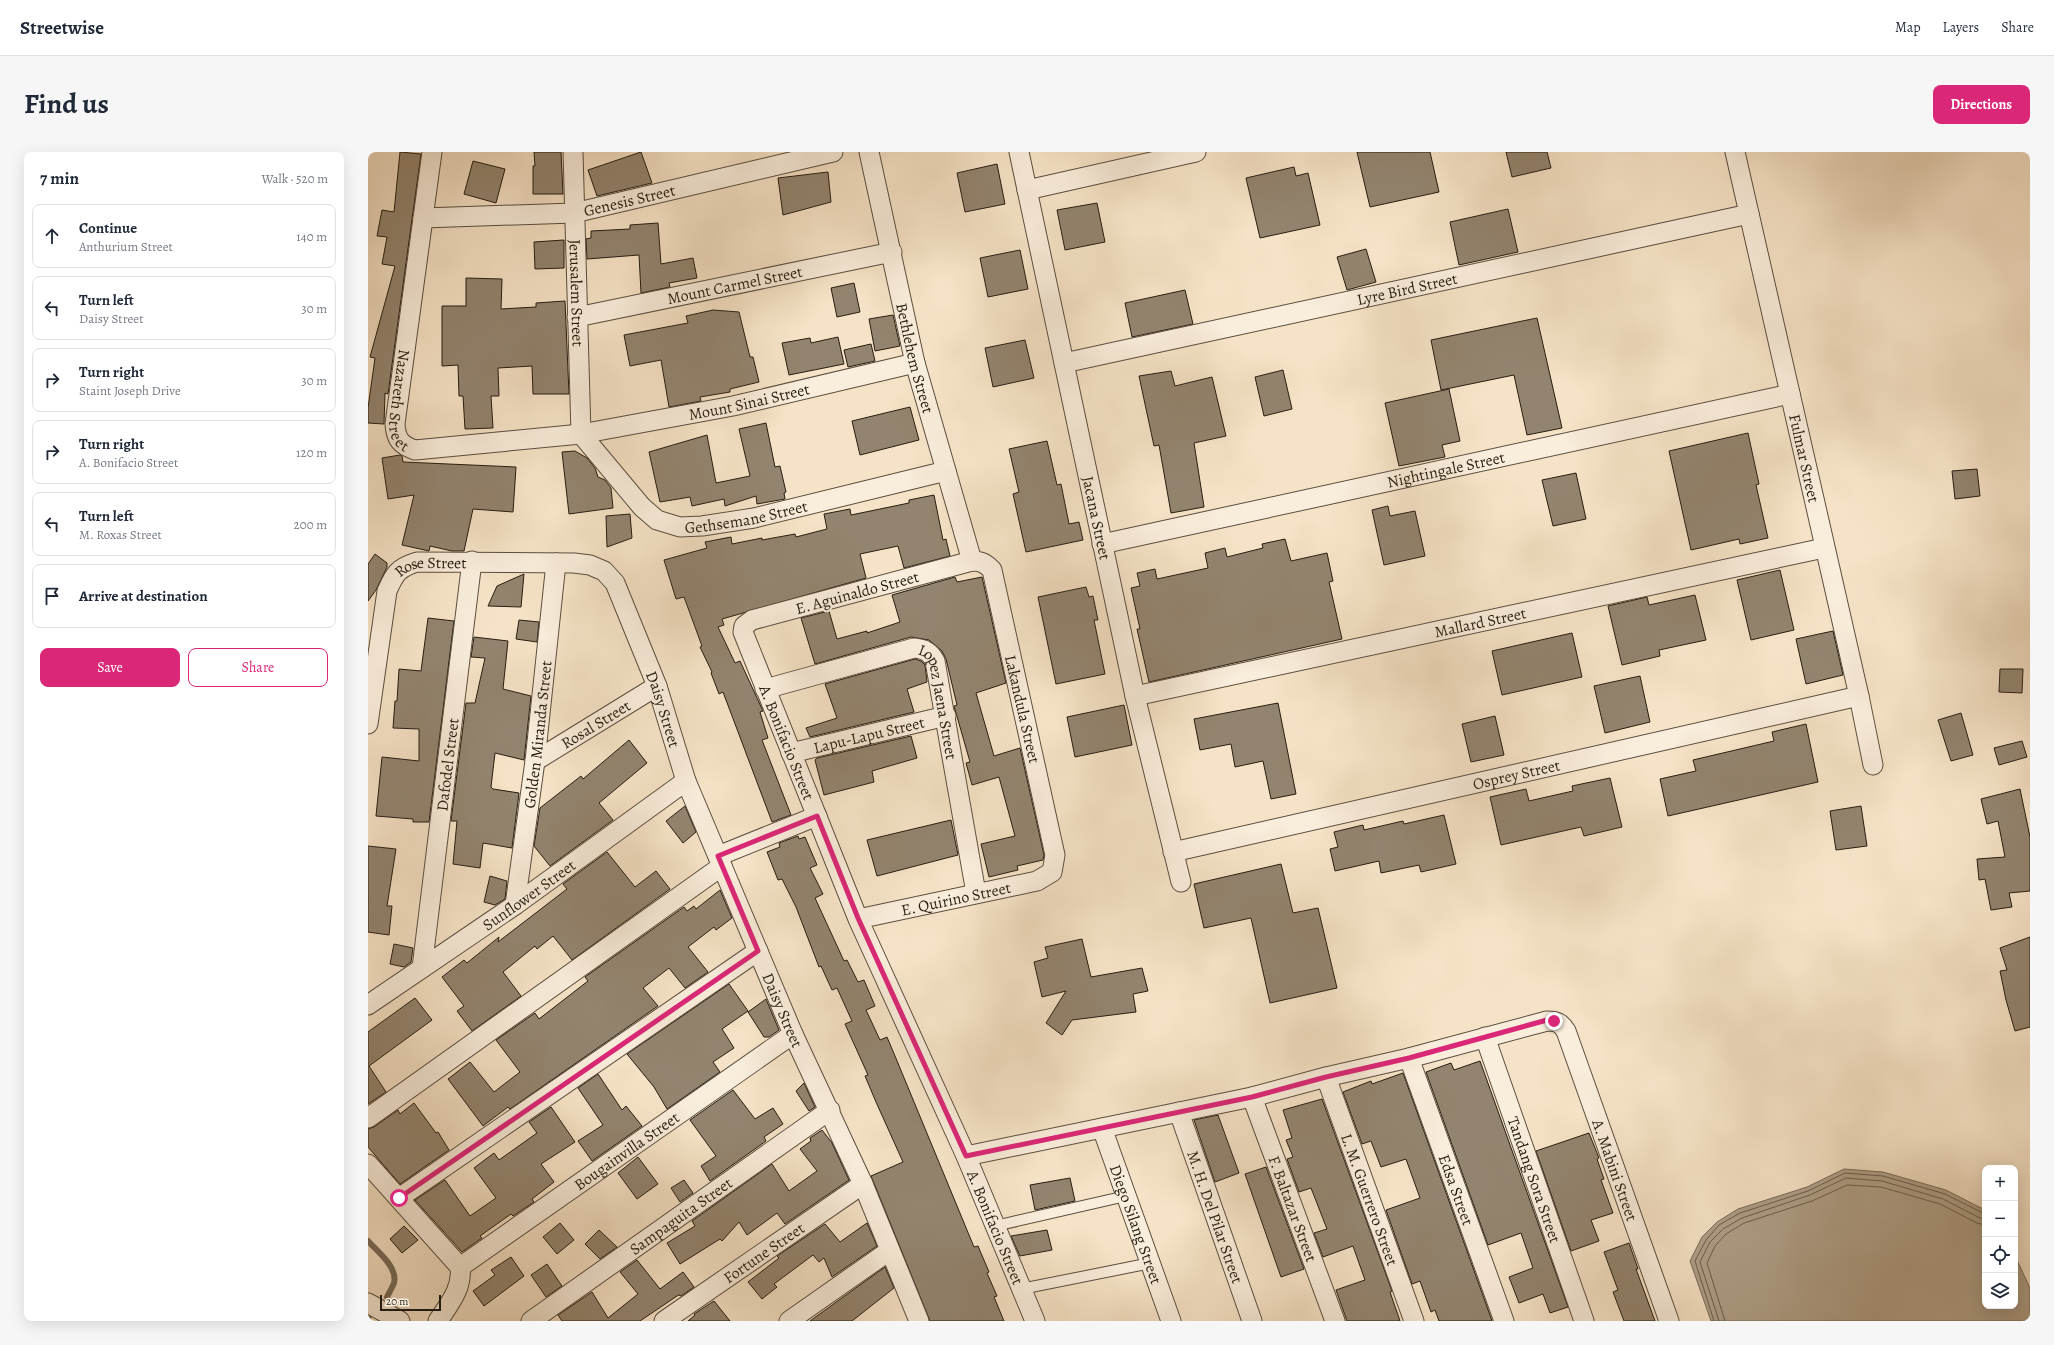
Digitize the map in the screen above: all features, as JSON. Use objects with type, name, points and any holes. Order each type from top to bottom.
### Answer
[{"type":"street","name":"Nazareth Street","points":[[432,152],[395,424],[396,436],[404,446],[415,450],[581,434]]},
{"type":"street","name":"Jerusalem Street","points":[[573,152],[581,434]]},
{"type":"street","name":"Genesis Street","points":[[423,218],[574,213],[833,152]]},
{"type":"street","name":"Bethlehem Street","points":[[868,152],[892,252],[915,362],[972,561]]},
{"type":"street","name":"Jacana Street","points":[[1019,152],[1135,696],[1180,882]]},
{"type":"street","points":[[1027,190],[1196,152]]},
{"type":"street","name":"Fulmar Street","points":[[1735,152],[1824,548],[1859,696],[1873,765]]},
{"type":"street","name":"Lyre Bird Street","points":[[1064,363],[1749,214]]},
{"type":"street","name":"Mount Carmel Street","points":[[577,317],[892,252]]},
{"type":"street","name":"Mount Sinai Street","points":[[581,434],[733,406],[915,362]]},
{"type":"street","name":"Nightingale Street","points":[[1102,544],[1790,394]]},
{"type":"street","name":"Gethsemane Street","points":[[581,434],[642,507],[657,520],[680,527],[702,526],[754,518],[946,471]]},
{"type":"street","name":"Mallard Street","points":[[1135,696],[1824,548]]},
{"type":"street","name":"Rose Street","points":[[368,724],[387,591],[394,576],[403,567],[417,562],[472,561],[565,563]]},
{"type":"street","name":"Dafodel Street","points":[[422,968],[472,561]]},
{"type":"street","name":"E. Aguinaldo Street","points":[[744,626],[752,620],[972,561]]},
{"type":"street","name":"Lakandula Street","points":[[972,561],[986,563],[992,570],[1055,855],[1052,872]]},
{"type":"street","name":"Daisy Street","points":[[565,563],[590,565],[604,571],[615,582],[657,686],[686,780],[793,1034],[830,1110],[862,1184],[918,1320]]},
{"type":"street","name":"Golden Miranda Street","points":[[515,905],[565,563]]},
{"type":"street","name":"A. Bonifacio Street","points":[[744,626],[744,639],[858,918],[966,1156],[1034,1319]]},
{"type":"street","name":"Lopez Jaena Street","points":[[765,689],[914,648],[931,654],[935,661],[946,716],[976,893]]},
{"type":"street","name":"Rosal Street","points":[[535,761],[657,686]]},
{"type":"street","name":"Osprey Street","points":[[1173,852],[1859,696]]},
{"type":"street","name":"Lapu-Lapu Street","points":[[791,752],[946,716]]},
{"type":"street","name":"Sunflower Street","points":[[368,1005],[515,905],[686,780]]},
{"type":"street","points":[[368,1118],[720,861],[817,816]]},
{"type":"street","name":"E. Quirino Street","points":[[858,918],[1037,881],[1052,872]]},
{"type":"street","points":[[399,1198],[758,951]]},
{"type":"street","name":"A. Mabini Street","points":[[1485,1037],[1547,1020],[1558,1022],[1566,1032],[1669,1321]]},
{"type":"street","name":"Bougainvilla Street","points":[[460,1267],[793,1034]]},
{"type":"street","points":[[966,1156],[1252,1097],[1326,1077],[1409,1058],[1485,1037]]},
{"type":"street","name":"Tandang Sora Street","points":[[1485,1037],[1584,1321]]},
{"type":"street","name":"Edsa Street","points":[[1409,1058],[1504,1321]]},
{"type":"street","name":"L. M. Guerrero Street","points":[[1326,1077],[1414,1321]]},
{"type":"street","name":"F. Baltazar Street","points":[[1252,1097],[1335,1321]]},
{"type":"street","name":"Sampaguita Street","points":[[531,1321],[830,1110]]},
{"type":"street","name":"M. H. Del Pilar Street","points":[[1179,1112],[1252,1321]]},
{"type":"street","name":"Diego Silang Street","points":[[1102,1128],[1172,1321]]},
{"type":"street","points":[[368,1164],[460,1267],[462,1278],[458,1289],[438,1321]]},
{"type":"street","name":"Fortune Street","points":[[664,1321],[862,1184]]},
{"type":"street","points":[[788,1321],[889,1251]]},
{"type":"street","points":[[368,1302],[400,1321]]},
{"type":"lane","points":[[995,1226],[1126,1196]]},
{"type":"lane","points":[[1021,1289],[1151,1263]]},
{"type":"water","points":[[1844,1169],[1883,1172],[1946,1190],[1982,1208],[1982,1309],[2018,1309],[2018,1262],[2030,1288],[2030,1321],[1711,1321],[1690,1261],[1702,1237],[1717,1222],[1738,1209],[1807,1187]]},
{"type":"building","points":[[400,152],[421,154],[388,394],[385,393],[384,424],[368,423],[368,408],[375,358],[370,357],[395,266],[382,264],[387,237],[377,236],[382,210],[394,212]]},
{"type":"building","points":[[534,152],[561,152],[563,194],[533,194],[533,166],[535,166]]},
{"type":"building","points":[[641,152],[652,183],[597,196],[588,170]]},
{"type":"building","points":[[1357,152],[1430,152],[1439,192],[1370,207]]},
{"type":"building","points":[[1506,152],[1547,152],[1551,168],[1512,177]]},
{"type":"building","points":[[473,161],[505,169],[496,203],[464,194]]},
{"type":"building","points":[[997,164],[1005,204],[965,212],[957,173]]},
{"type":"building","points":[[1294,167],[1296,176],[1308,173],[1320,225],[1260,238],[1246,178]]},
{"type":"building","points":[[828,172],[831,202],[783,215],[778,178]]},
{"type":"building","points":[[1097,203],[1105,242],[1065,250],[1057,210]]},
{"type":"building","points":[[1508,209],[1518,252],[1459,265],[1450,222]]},
{"type":"building","points":[[658,223],[661,264],[693,258],[697,278],[669,283],[670,287],[641,293],[639,255],[587,259],[586,239],[591,238],[591,231],[630,229],[630,225]]},
{"type":"building","points":[[564,240],[564,268],[535,269],[534,242]]},
{"type":"building","points":[[1366,249],[1376,282],[1347,290],[1337,257]]},
{"type":"building","points":[[1020,250],[1028,289],[988,297],[980,258]]},
{"type":"building","points":[[466,278],[502,279],[501,309],[536,307],[536,303],[565,301],[569,394],[533,394],[532,366],[498,368],[499,396],[491,396],[493,428],[465,429],[463,396],[459,396],[458,365],[442,366],[442,306],[466,306]]},
{"type":"building","points":[[854,283],[860,312],[837,317],[831,288]]},
{"type":"building","points":[[1185,290],[1193,324],[1132,337],[1125,303]]},
{"type":"building","points":[[713,310],[739,312],[750,357],[753,357],[759,382],[730,389],[730,392],[700,397],[701,401],[669,407],[661,360],[630,366],[624,335],[688,323],[686,316]]},
{"type":"building","points":[[893,315],[900,346],[875,351],[869,319]]},
{"type":"building","points":[[1537,318],[1562,428],[1527,435],[1514,375],[1441,390],[1431,340]]},
{"type":"building","points":[[838,337],[844,364],[789,375],[782,343],[810,338],[811,343]]},
{"type":"building","points":[[1025,340],[1034,378],[993,387],[985,348]]},
{"type":"building","points":[[871,344],[875,361],[848,367],[844,350]]},
{"type":"building","points":[[1283,370],[1292,409],[1264,416],[1255,377]]},
{"type":"building","points":[[1171,371],[1175,386],[1212,377],[1226,436],[1194,443],[1204,507],[1171,513],[1159,445],[1154,446],[1139,376]]},
{"type":"building","points":[[1449,389],[1460,441],[1442,445],[1445,457],[1399,466],[1385,403]]},
{"type":"building","points":[[910,407],[919,440],[860,455],[852,421]]},
{"type":"building","points":[[766,423],[775,467],[780,466],[786,492],[784,493],[785,499],[757,504],[756,496],[725,506],[724,499],[692,506],[690,497],[660,502],[649,452],[707,435],[716,483],[750,476],[739,429]]},
{"type":"building","points":[[1748,433],[1759,484],[1756,485],[1768,538],[1740,544],[1739,539],[1691,550],[1669,451]]},
{"type":"building","points":[[1047,441],[1057,485],[1061,484],[1069,524],[1079,522],[1083,540],[1026,552],[1013,494],[1019,492],[1009,449]]},
{"type":"building","points":[[575,451],[587,458],[595,468],[598,477],[605,480],[611,488],[613,508],[569,514],[562,452]]},
{"type":"building","points":[[402,456],[403,462],[516,467],[513,512],[473,509],[464,551],[452,551],[430,546],[429,551],[402,545],[414,495],[388,499],[382,458]]},
{"type":"building","points":[[1977,469],[1980,496],[1955,499],[1952,471]]},
{"type":"building","points":[[1576,473],[1586,519],[1553,526],[1542,480]]},
{"type":"building","points":[[934,495],[943,540],[946,539],[950,556],[904,568],[898,546],[860,554],[866,578],[722,619],[724,625],[718,627],[735,663],[740,661],[763,711],[760,712],[768,738],[762,740],[791,815],[772,822],[723,692],[719,694],[711,673],[712,672],[700,647],[702,646],[684,597],[676,599],[664,560],[707,548],[705,542],[731,537],[732,544],[762,538],[762,540],[795,534],[796,537],[827,529],[824,514],[850,509],[851,515],[909,503],[909,500]]},
{"type":"building","points":[[1388,506],[1390,516],[1415,511],[1425,556],[1384,565],[1372,510]]},
{"type":"building","points":[[630,514],[632,538],[607,547],[606,516]]},
{"type":"building","points":[[1285,539],[1291,561],[1327,553],[1333,581],[1329,582],[1342,639],[1149,682],[1137,629],[1140,629],[1131,588],[1140,586],[1137,573],[1155,569],[1157,579],[1208,568],[1205,553],[1225,548],[1227,557],[1263,548],[1262,544]]},
{"type":"building","points":[[375,554],[387,563],[387,567],[376,590],[368,601],[368,564]]},
{"type":"building","points":[[1780,570],[1794,630],[1751,640],[1737,580]]},
{"type":"building","points":[[524,574],[521,607],[488,606],[497,586]]},
{"type":"building","points":[[955,577],[957,582],[982,577],[1006,683],[976,693],[994,756],[1020,748],[1044,855],[1043,860],[1017,866],[1018,870],[989,877],[981,844],[1015,836],[999,777],[972,785],[966,763],[970,762],[954,706],[957,705],[946,659],[942,651],[929,640],[911,637],[815,664],[801,618],[829,611],[837,639],[867,631],[867,633],[900,622],[892,595]]},
{"type":"building","points":[[1086,587],[1089,597],[1093,596],[1098,620],[1094,620],[1105,674],[1056,684],[1038,597]]},
{"type":"building","points":[[1695,595],[1706,640],[1659,650],[1660,656],[1622,665],[1608,606],[1647,597],[1649,605]]},
{"type":"building","points":[[428,618],[454,621],[429,822],[413,822],[413,819],[376,816],[382,757],[419,761],[419,729],[393,728],[395,701],[397,701],[399,669],[421,671]]},
{"type":"building","points":[[519,620],[539,622],[537,642],[516,639]]},
{"type":"building","points":[[1833,631],[1843,675],[1806,684],[1796,639]]},
{"type":"building","points":[[1572,633],[1582,677],[1502,695],[1492,651]]},
{"type":"building","points":[[474,637],[508,641],[503,689],[531,696],[524,760],[495,753],[491,787],[493,789],[519,793],[512,848],[483,843],[480,868],[453,864],[457,821],[451,821],[466,703],[475,703],[485,658],[471,657]]},
{"type":"building","points":[[915,659],[921,661],[925,665],[927,682],[907,689],[914,712],[810,737],[806,728],[837,718],[825,684]]},
{"type":"building","points":[[2000,669],[2023,669],[2022,693],[1999,692]]},
{"type":"building","points":[[1640,676],[1650,722],[1605,733],[1594,686]]},
{"type":"building","points":[[1278,703],[1296,794],[1271,799],[1263,761],[1235,767],[1231,744],[1200,750],[1194,719]]},
{"type":"building","points":[[1124,705],[1132,745],[1075,757],[1067,717]]},
{"type":"building","points":[[1961,713],[1973,755],[1951,761],[1938,720]]},
{"type":"building","points":[[1495,716],[1504,755],[1471,762],[1462,724]]},
{"type":"building","points":[[1806,724],[1818,782],[1668,816],[1660,779],[1696,771],[1693,760],[1774,741],[1772,732]]},
{"type":"building","points":[[911,736],[917,758],[872,771],[874,782],[824,795],[815,760],[817,758]]},
{"type":"building","points":[[629,740],[647,763],[599,803],[613,820],[550,866],[534,846],[540,808],[581,776],[583,779]]},
{"type":"building","points":[[2022,741],[2027,757],[1999,765],[1994,748]]},
{"type":"building","points":[[1610,778],[1622,827],[1584,836],[1581,827],[1501,845],[1490,797],[1526,789],[1529,801],[1573,791],[1572,786]]},
{"type":"building","points":[[2020,789],[2030,837],[2030,891],[2009,893],[2012,907],[1991,910],[1985,879],[1979,880],[1977,859],[2005,857],[1998,821],[1987,824],[1981,799]]},
{"type":"building","points":[[685,806],[696,832],[683,843],[666,821]]},
{"type":"building","points":[[1861,806],[1867,846],[1836,850],[1830,811]]},
{"type":"building","points":[[1444,815],[1456,864],[1421,872],[1419,865],[1381,873],[1379,861],[1335,871],[1330,849],[1338,847],[1334,832],[1363,825],[1364,830],[1403,821],[1404,824]]},
{"type":"building","points":[[951,820],[958,855],[877,876],[867,840]]},
{"type":"building","points":[[798,836],[799,839],[805,837],[817,865],[810,868],[823,894],[815,898],[844,961],[847,960],[858,982],[864,980],[875,1006],[866,1010],[880,1040],[887,1037],[974,1247],[978,1246],[989,1272],[987,1273],[997,1296],[994,1297],[1004,1321],[930,1321],[871,1176],[903,1162],[865,1076],[868,1075],[845,1024],[852,1021],[837,988],[832,990],[821,966],[819,967],[796,907],[782,879],[778,880],[767,852],[780,847],[779,843]]},
{"type":"building","points":[[368,846],[396,849],[387,906],[392,906],[389,935],[368,932]]},
{"type":"building","points":[[607,852],[635,887],[656,871],[670,889],[572,960],[553,936],[537,949],[535,946],[503,972],[521,996],[472,1031],[457,1011],[464,1006],[442,977],[464,960],[467,963],[499,937],[498,942],[567,889],[563,884]]},
{"type":"building","points":[[1281,864],[1293,913],[1318,908],[1337,988],[1270,1003],[1251,918],[1204,928],[1194,884]]},
{"type":"building","points":[[490,876],[507,881],[505,899],[495,905],[484,902]]},
{"type":"building","points":[[720,890],[732,918],[716,930],[714,927],[688,947],[708,972],[685,988],[669,968],[643,988],[658,1006],[510,1109],[508,1107],[483,1126],[448,1079],[470,1062],[494,1092],[520,1072],[496,1040],[535,1013],[539,1019],[588,981],[585,977],[684,907],[687,911],[694,906],[696,909]]},
{"type":"building","points":[[2030,937],[2030,1027],[2015,1031],[2006,1000],[2000,971],[2007,970],[2000,948]]},
{"type":"building","points":[[1082,939],[1091,977],[1142,968],[1148,991],[1133,994],[1136,1012],[1072,1020],[1062,1035],[1046,1023],[1066,991],[1042,997],[1034,962],[1048,958],[1045,947]]},
{"type":"building","points":[[394,944],[413,948],[411,962],[404,967],[390,964]]},
{"type":"building","points":[[729,984],[748,1011],[722,1029],[734,1048],[713,1062],[720,1072],[667,1109],[654,1087],[627,1054]]},
{"type":"building","points":[[415,998],[432,1020],[369,1066],[386,1092],[368,1104],[368,1032]]},
{"type":"building","points":[[766,999],[779,1030],[769,1037],[764,1037],[748,1012]]},
{"type":"building","points":[[1480,1061],[1568,1307],[1550,1313],[1543,1294],[1519,1303],[1509,1277],[1533,1268],[1521,1233],[1488,1245],[1426,1072],[1451,1063],[1454,1070]]},
{"type":"building","points":[[1403,1073],[1492,1321],[1439,1321],[1435,1310],[1431,1312],[1420,1281],[1412,1284],[1386,1210],[1420,1198],[1406,1159],[1381,1167],[1371,1141],[1362,1144],[1343,1092],[1371,1081],[1372,1084]]},
{"type":"building","points":[[598,1074],[622,1110],[626,1106],[642,1126],[592,1161],[578,1141],[603,1125],[578,1088]]},
{"type":"building","points":[[804,1083],[815,1107],[809,1111],[796,1091]]},
{"type":"building","points":[[733,1090],[755,1119],[773,1108],[783,1124],[764,1137],[766,1141],[710,1181],[701,1166],[716,1156],[690,1120]]},
{"type":"building","points":[[1322,1099],[1392,1291],[1390,1292],[1400,1321],[1347,1321],[1336,1290],[1365,1280],[1353,1246],[1323,1257],[1314,1233],[1327,1229],[1311,1188],[1299,1192],[1287,1159],[1293,1157],[1286,1140],[1292,1138],[1283,1110]]},
{"type":"building","points":[[414,1103],[436,1133],[438,1132],[449,1150],[400,1184],[368,1147],[368,1129],[374,1127],[398,1110],[400,1114]]},
{"type":"building","points":[[551,1107],[575,1142],[541,1164],[554,1182],[532,1199],[534,1202],[513,1216],[511,1214],[480,1236],[482,1238],[462,1252],[415,1200],[445,1180],[470,1216],[496,1198],[474,1168],[494,1153],[499,1160],[537,1133],[529,1122]]},
{"type":"building","points":[[1218,1115],[1239,1173],[1215,1182],[1194,1120]]},
{"type":"building","points":[[822,1130],[832,1143],[849,1180],[785,1224],[777,1213],[747,1235],[739,1222],[722,1241],[720,1239],[680,1264],[667,1243],[695,1226],[692,1221],[772,1164],[789,1191],[817,1171],[800,1149],[811,1141],[810,1138]]},
{"type":"building","points":[[1589,1133],[1599,1158],[1597,1159],[1604,1179],[1601,1180],[1613,1213],[1591,1220],[1599,1241],[1571,1251],[1536,1151]]},
{"type":"building","points":[[638,1157],[658,1184],[637,1199],[618,1173]]},
{"type":"building","points":[[1266,1167],[1304,1269],[1281,1277],[1245,1174]]},
{"type":"building","points":[[1070,1178],[1075,1201],[1035,1210],[1030,1185]]},
{"type":"building","points":[[684,1180],[693,1193],[680,1202],[671,1188]]},
{"type":"building","points":[[560,1223],[574,1240],[557,1254],[543,1237]]},
{"type":"building","points":[[867,1223],[877,1246],[832,1277],[824,1258],[819,1262],[813,1255],[774,1284],[777,1287],[762,1299],[748,1282],[779,1258],[777,1256],[825,1224],[840,1242]]},
{"type":"building","points":[[404,1226],[418,1240],[402,1253],[390,1239]]},
{"type":"building","points":[[599,1230],[617,1247],[600,1259],[585,1244]]},
{"type":"building","points":[[1047,1230],[1052,1250],[1020,1256],[1011,1236]]},
{"type":"building","points":[[1629,1243],[1638,1269],[1636,1269],[1655,1321],[1624,1321],[1613,1292],[1618,1290],[1604,1252]]},
{"type":"building","points":[[511,1257],[524,1276],[484,1306],[473,1291],[495,1275],[491,1270]]},
{"type":"building","points":[[637,1260],[660,1289],[683,1272],[694,1287],[681,1296],[677,1296],[640,1321],[562,1321],[558,1315],[592,1292],[608,1318],[638,1294],[620,1272]]},
{"type":"building","points":[[547,1264],[562,1286],[546,1297],[531,1275]]},
{"type":"building","points":[[885,1267],[894,1288],[852,1321],[810,1321]]},
{"type":"building","points":[[714,1301],[730,1321],[688,1321],[695,1315],[694,1314]]},
{"type":"waterway","points":[[368,1241],[386,1260],[393,1271],[394,1283],[387,1297]]},
{"type":"route","points":[[399,1198],[758,951],[718,856],[817,816],[858,918],[966,1156],[1252,1097],[1326,1077],[1409,1058],[1547,1020],[1554,1021]]}]
